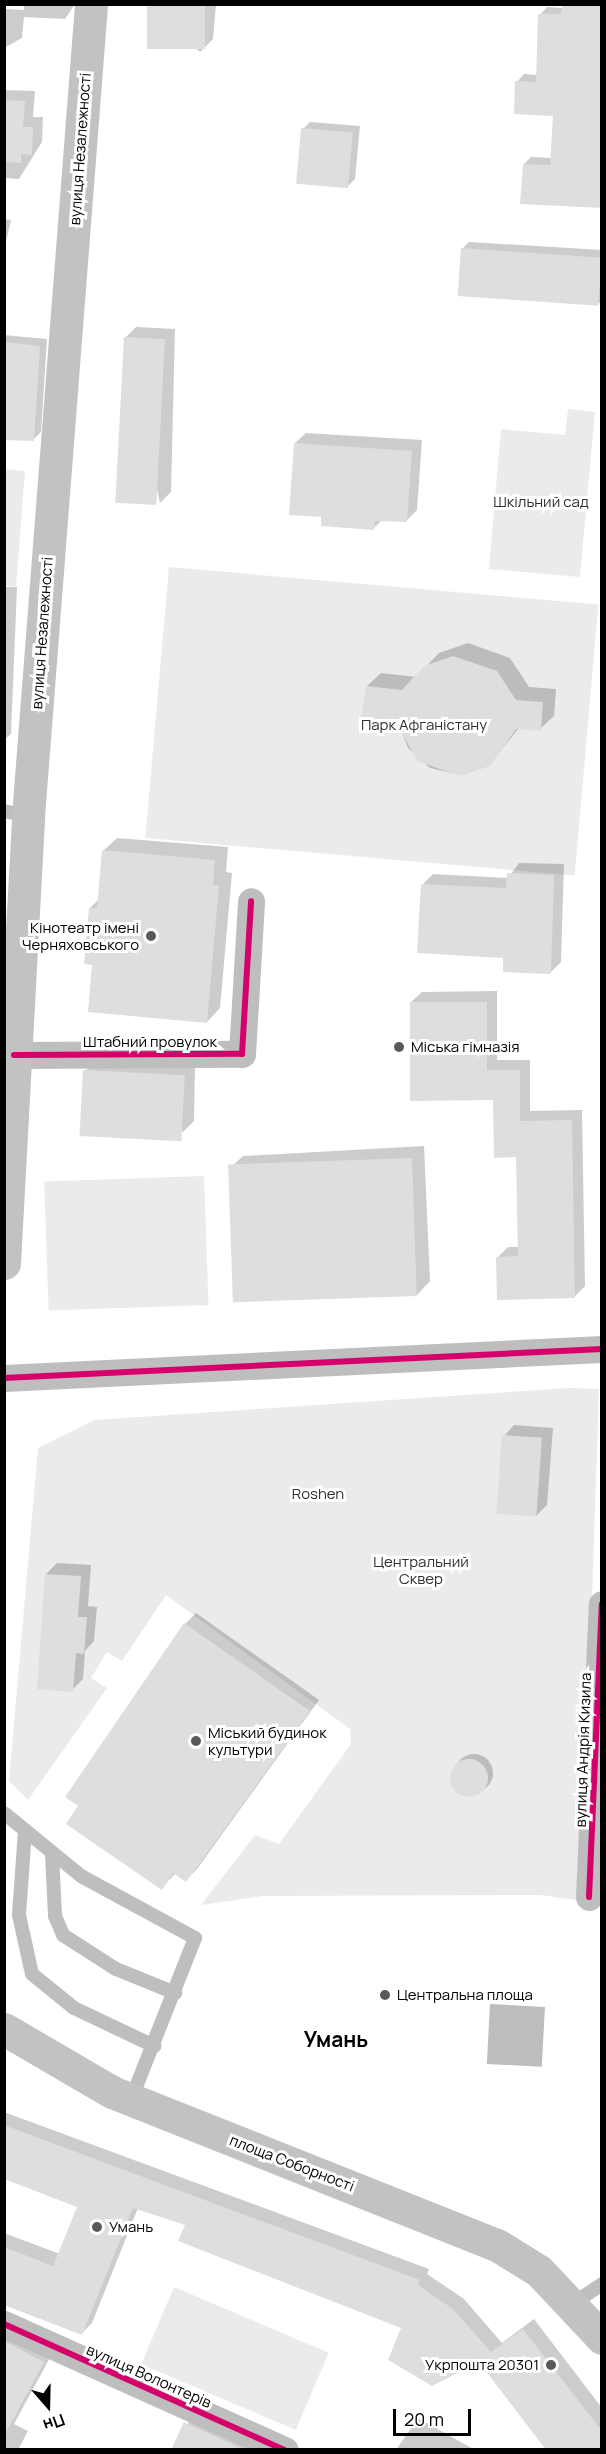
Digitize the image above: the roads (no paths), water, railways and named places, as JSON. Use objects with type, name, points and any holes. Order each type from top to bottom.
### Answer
[{"type":"main road","name":"вулиця Незалежності","points":[[4,1263],[7,1151],[14,1055],[16,813],[91,4]]},
{"type":"main road","name":"площа Соборності","points":[[4,2029],[46,2058],[131,2100],[497,2245],[539,2271],[574,2303],[602,2338]]},
{"type":"street","name":"Штабний провулок","points":[[14,1055],[242,1054],[251,901]]},
{"type":"street","points":[[4,1378],[602,1349]]},
{"type":"street","name":"вулиця Андрія Кизила","points":[[589,1897],[602,1604]]},
{"type":"street","name":"вулиця Волонтерів","points":[[4,2324],[285,2450]]},
{"type":"lane","points":[[4,1812],[81,1876],[195,1938],[131,2100]]},
{"type":"lane","points":[[25,1831],[19,1915],[33,1974],[74,2008],[154,2046]]},
{"type":"lane","points":[[52,1854],[55,1916],[63,1935],[116,1969],[175,1993]]},
{"type":"lane","points":[[574,2303],[602,2284]]},
{"type":"place","name":"Кінотеатр імені Черняховського","points":[[151,936]]},
{"type":"place","name":"Міська гімназія","points":[[399,1047]]},
{"type":"place","name":"Міський будинок культури","points":[[196,1741]]},
{"type":"place","name":"Центральна площа","points":[[385,1995]]},
{"type":"place","name":"Умань","points":[[97,2227]]},
{"type":"place","name":"Укрпошта 20301","points":[[551,2365]]},
{"type":"district","name":"Умань","points":[[336,2039]]},
{"type":"park label","name":"Шкільний сад","points":[[541,502]]},
{"type":"park label","name":"Парк Афганістану","points":[[424,725]]},
{"type":"park label","name":"Roshen","points":[[318,1494]]},
{"type":"park label","name":"Центральний Сквер","points":[[421,1570]]}]
